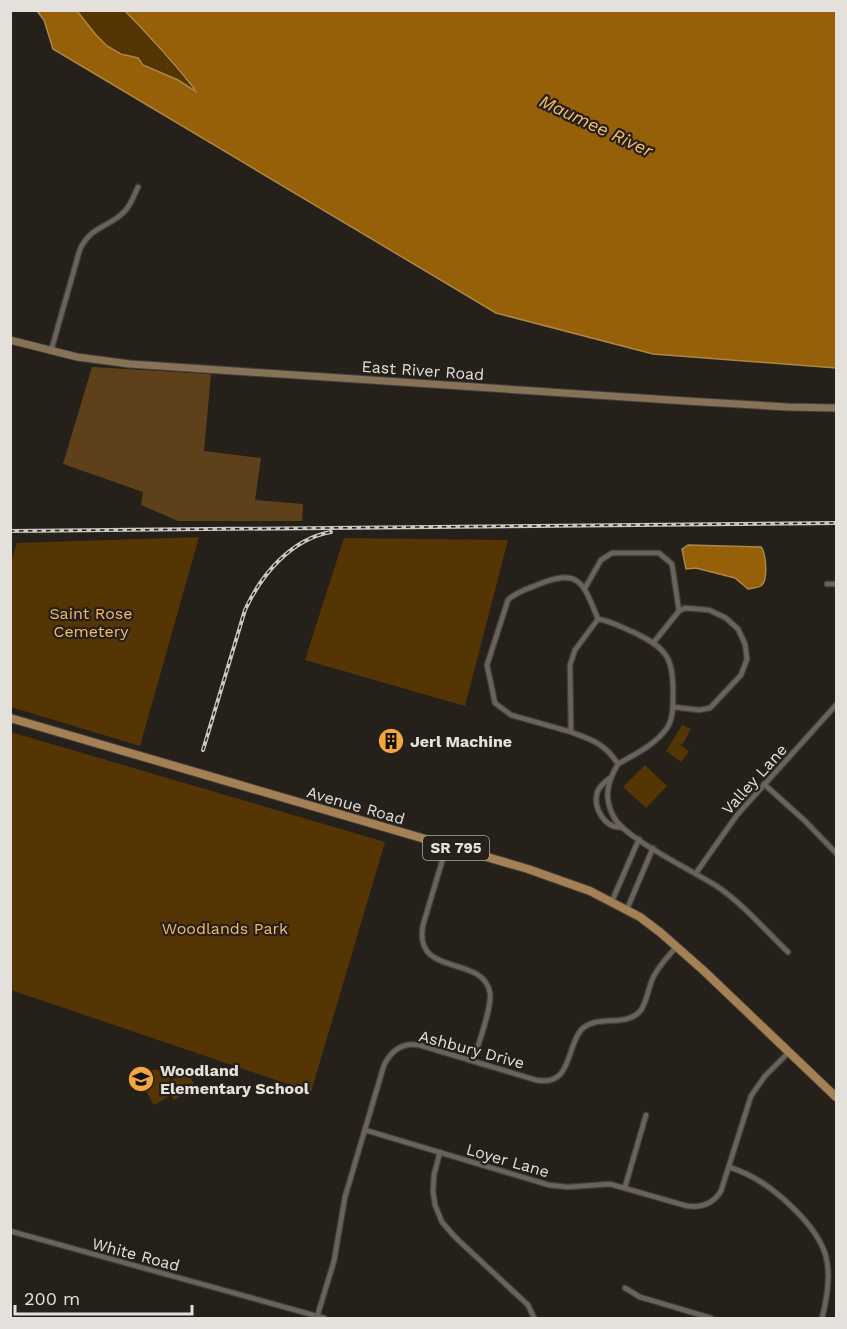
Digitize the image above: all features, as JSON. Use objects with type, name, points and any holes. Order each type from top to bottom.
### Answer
[{"type":"main road","name":"East River Road","points":[[10,340],[51,351],[130,364],[765,406],[837,408]]},
{"type":"main road","name":"Avenue Road","points":[[10,718],[447,845],[562,880],[612,901],[627,909],[677,946],[837,1097]]},
{"type":"street","points":[[51,351],[80,249],[94,230],[122,213],[138,186]]},
{"type":"street","points":[[585,588],[601,560],[606,556],[618,553],[659,553],[672,564],[679,611]]},
{"type":"street","points":[[598,619],[585,588],[574,580],[560,577],[511,597],[508,600],[487,665],[495,703],[500,708],[511,715],[595,740],[610,751],[618,764]]},
{"type":"street","points":[[827,584],[837,584]]},
{"type":"street","points":[[654,642],[679,611],[686,608],[709,610],[734,624],[742,636],[747,659],[741,675],[710,708],[699,710],[673,707]]},
{"type":"street","points":[[598,619],[609,621],[654,642],[665,654],[672,668],[674,680],[673,707],[667,728],[648,746],[618,764],[610,778],[599,789],[598,806],[606,823],[622,827]]},
{"type":"street","points":[[572,732],[570,665],[575,650],[598,619]]},
{"type":"street","name":"Valley Lane","points":[[696,873],[726,829],[764,784],[835,709]]},
{"type":"street","points":[[610,778],[608,800],[614,816],[622,827],[728,895],[788,952]]},
{"type":"street","points":[[764,784],[837,853]]},
{"type":"street","points":[[612,901],[639,839]]},
{"type":"street","points":[[447,845],[423,925],[422,939],[425,949],[432,957],[475,972],[485,981],[489,989],[490,1002],[473,1061]]},
{"type":"street","points":[[627,909],[653,848]]},
{"type":"street","name":"Ashbury Drive","points":[[317,1317],[334,1261],[345,1197],[384,1065],[390,1055],[396,1049],[414,1044],[536,1080],[554,1078],[564,1070],[577,1037],[586,1026],[600,1021],[629,1019],[637,1014],[645,1001],[656,971],[677,946]]},
{"type":"street","name":"Loyer Lane","points":[[365,1130],[549,1185],[568,1187],[610,1184],[687,1206],[701,1207],[719,1195],[751,1096],[789,1052]]},
{"type":"street","points":[[625,1187],[646,1115]]},
{"type":"street","points":[[440,1152],[434,1175],[433,1191],[435,1205],[442,1222],[528,1305],[534,1318]]},
{"type":"street","points":[[729,1167],[747,1173],[767,1185],[808,1222],[818,1236],[829,1272],[822,1318]]},
{"type":"street","name":"White Road","points":[[10,1231],[324,1318]]},
{"type":"street","points":[[625,1288],[640,1297],[711,1318]]},
{"type":"green space","points":[[77,11],[125,11],[150,36],[195,91],[178,80],[150,69],[140,61],[107,46]]},
{"type":"green space","name":"Saint Rose Cemetery","points":[[199,537],[140,746],[11,707],[10,565],[17,543]]},
{"type":"green space","points":[[344,538],[508,540],[465,706],[305,660]]},
{"type":"green space","points":[[682,725],[691,729],[682,745],[677,743],[689,751],[681,762],[666,751]]},
{"type":"green space","name":"Woodlands Park","points":[[11,732],[385,842],[311,1092],[11,990]]},
{"type":"green space","points":[[645,765],[667,786],[646,808],[623,787]]},
{"type":"green space","points":[[147,1070],[169,1070],[170,1081],[187,1071],[196,1088],[174,1100],[171,1095],[154,1105],[146,1091]]},
{"type":"shaded area","points":[[92,367],[211,374],[204,451],[261,458],[255,500],[303,504],[302,521],[178,521],[141,505],[143,492],[63,464]]},
{"type":"water","name":"Maumee River","points":[[37,11],[77,11],[107,46],[121,54],[138,58],[143,65],[178,80],[195,91],[168,57],[125,11],[836,11],[836,368],[653,354],[496,313],[53,49],[44,20]]},
{"type":"water","points":[[688,545],[761,547],[766,566],[764,582],[759,587],[748,589],[735,578],[696,568],[686,569],[682,549]]},
{"type":"railway","points":[[10,531],[836,523]]},
{"type":"railway","points":[[203,750],[245,610],[252,597],[279,560],[303,542],[331,532]]},
{"type":"place","name":"Jerl Machine","points":[[391,741]]},
{"type":"place","name":"Woodland Elementary School","points":[[141,1079]]}]
